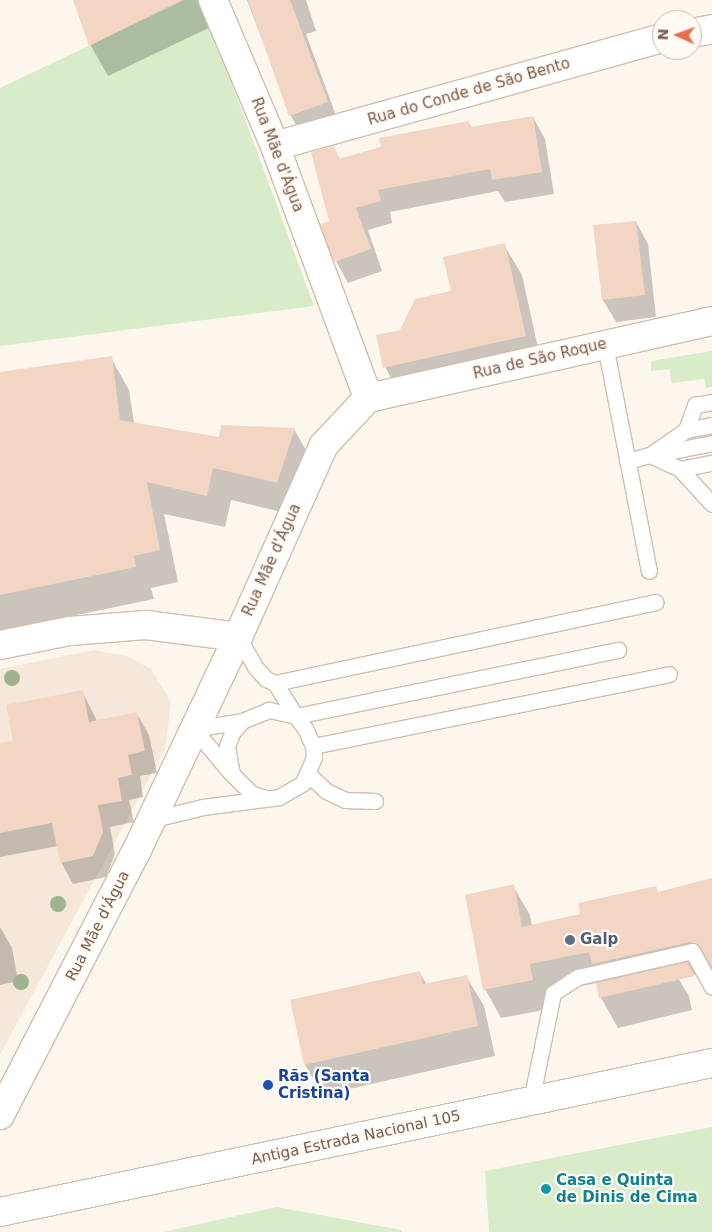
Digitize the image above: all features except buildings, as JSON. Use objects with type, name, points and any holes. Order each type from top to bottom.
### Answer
[{"type":"street","name":"Rua Mãe d'Água","points":[[0,1115],[150,820],[238,637],[324,445],[368,398],[276,146],[213,0]]},
{"type":"street","name":"Rua do Conde de São Bento","points":[[276,146],[652,41]]},
{"type":"street","name":"Rua de São Roque","points":[[368,398],[712,321]]},
{"type":"street","points":[[0,646],[70,631],[146,625],[238,637]]},
{"type":"street","name":"Antiga Estrada Nacional 105","points":[[0,1212],[712,1064]]},
{"type":"lane","points":[[605,345],[649,571]]},
{"type":"lane","points":[[686,430],[695,405],[712,402]]},
{"type":"lane","points":[[650,455],[686,430],[712,425]]},
{"type":"lane","points":[[627,461],[712,443]]},
{"type":"lane","points":[[650,455],[680,469],[712,504]]},
{"type":"lane","points":[[680,469],[712,463]]},
{"type":"lane","points":[[238,637],[255,666],[266,679],[276,683],[655,602]]},
{"type":"lane","points":[[194,729],[242,721],[269,710],[296,716],[618,650]]},
{"type":"lane","points":[[313,746],[669,674]]},
{"type":"lane","points":[[150,820],[203,807],[266,798],[292,792],[308,774],[313,746],[276,683]]},
{"type":"lane","points":[[232,774],[227,746],[242,721]]},
{"type":"lane","points":[[194,729],[232,774],[252,794],[266,798]]},
{"type":"lane","points":[[308,774],[326,791],[345,800],[375,801]]},
{"type":"lane","points":[[530,1101],[553,993],[578,977],[692,951],[712,987]]},
{"type":"shaded area","points":[[94,650],[127,656],[151,669],[171,702],[165,749],[0,1055],[0,669]]},
{"type":"green space","points":[[185,0],[201,0],[314,306],[0,346],[0,88]]},
{"type":"green space","points":[[712,351],[712,387],[706,388],[704,379],[671,383],[670,369],[651,371],[651,361]]},
{"type":"green space","name":"Casa e Quinta de Dinis de Cima","points":[[712,1127],[712,1232],[489,1232],[485,1171]]},
{"type":"green space","points":[[277,1207],[401,1230],[402,1232],[163,1232]]},
{"type":"place","name":"Galp","points":[[570,940]]},
{"type":"place","name":"Rãs (Santa Cristina)","points":[[268,1085]]},
{"type":"place","name":"Casa e Quinta de Dinis de Cima","points":[[546,1189]]}]
